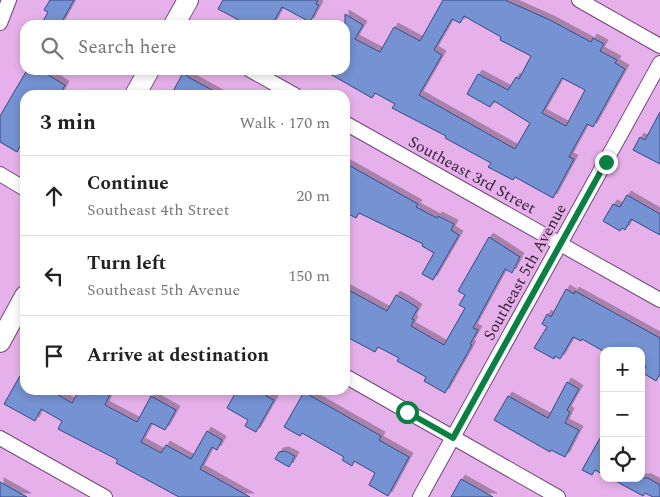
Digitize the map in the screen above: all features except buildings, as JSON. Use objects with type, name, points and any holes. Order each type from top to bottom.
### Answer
[{"type":"main road","points":[[177,20],[188,0]]},
{"type":"main road","points":[[138,90],[146,75]]},
{"type":"main road","points":[[0,342],[20,305]]},
{"type":"street","points":[[0,23],[9,0]]},
{"type":"street","points":[[579,0],[660,46]]},
{"type":"street","name":"Southeast 5th Avenue","points":[[420,497],[660,63]]},
{"type":"street","points":[[259,75],[286,90]]},
{"type":"street","name":"Southeast 3rd Street","points":[[350,126],[660,300]]},
{"type":"street","points":[[0,174],[20,186]]},
{"type":"street","points":[[350,379],[558,497]]},
{"type":"street","points":[[0,438],[105,497]]},
{"type":"route","points":[[407,412],[453,438],[606,162]]}]
